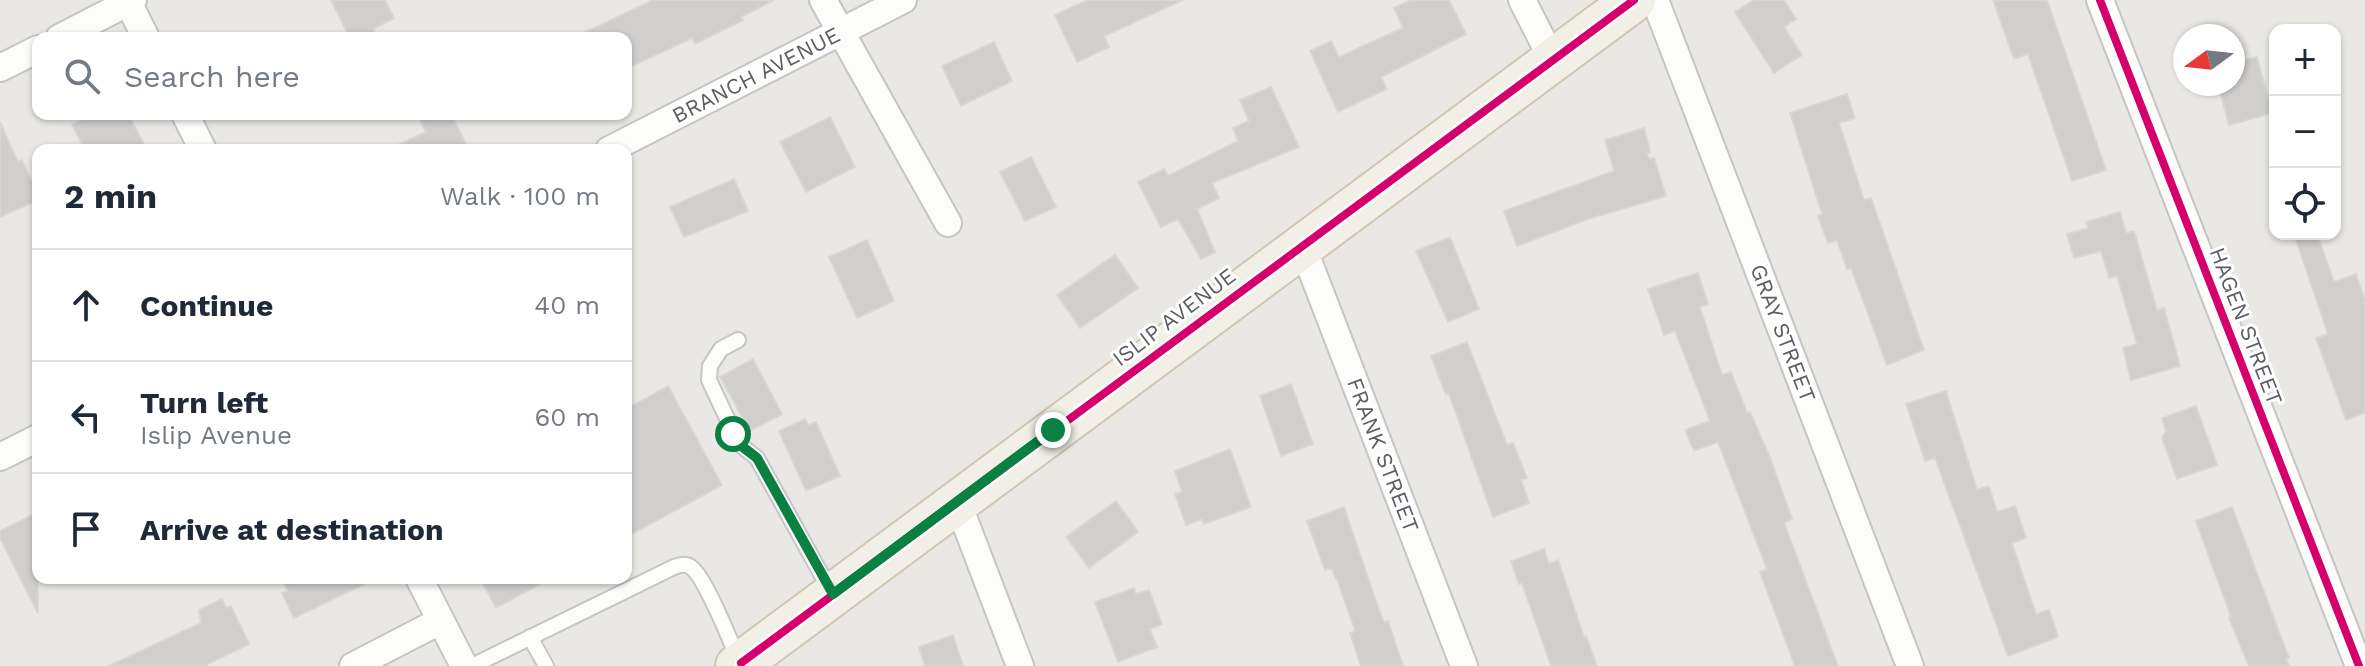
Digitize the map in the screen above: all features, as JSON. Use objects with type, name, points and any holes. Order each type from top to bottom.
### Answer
[{"type":"main road","name":"ISLIP AVENUE","points":[[739,665],[1634,0]]},
{"type":"street","points":[[823,0],[948,223]]},
{"type":"street","name":"BRANCH AVENUE","points":[[621,144],[903,0]]},
{"type":"street","points":[[1522,0],[1553,61]]},
{"type":"street","name":"GRAY STREET","points":[[1655,0],[1910,666]]},
{"type":"street","name":"HAGEN STREET","points":[[2100,0],[2359,658]]},
{"type":"street","points":[[70,32],[129,1],[143,32]]},
{"type":"street","points":[[0,68],[32,52]]},
{"type":"street","points":[[188,120],[200,144]]},
{"type":"street","name":"FRANK STREET","points":[[1302,245],[1464,666]]},
{"type":"street","points":[[0,457],[32,441]]},
{"type":"street","points":[[957,501],[1020,666]]},
{"type":"street","points":[[422,584],[464,666]]},
{"type":"street","points":[[353,666],[440,621]]},
{"type":"lane","points":[[738,340],[721,349],[710,366],[709,380],[739,444],[757,458],[833,594]]},
{"type":"lane","points":[[472,666],[674,567],[686,565],[695,569],[739,665]]},
{"type":"lane","points":[[530,637],[546,666]]},
{"type":"building","points":[[331,0],[385,0],[394,18],[373,29],[374,32],[347,32]]},
{"type":"building","points":[[653,0],[774,0],[695,44],[692,38],[632,66],[632,32],[586,32]]},
{"type":"building","points":[[1088,0],[1183,0],[1104,36],[1109,47],[1077,62],[1055,15]]},
{"type":"building","points":[[1411,0],[1449,0],[1466,34],[1381,77],[1387,89],[1338,112],[1310,51],[1331,41],[1339,57],[1403,28],[1394,8]]},
{"type":"building","points":[[1754,0],[1784,0],[1796,19],[1784,27],[1802,55],[1774,73],[1735,12]]},
{"type":"building","points":[[1993,0],[2047,0],[2106,170],[2072,181],[2028,54],[2014,59]]},
{"type":"building","points":[[994,42],[1012,81],[961,106],[942,66]]},
{"type":"building","points":[[2257,57],[2269,102],[2269,114],[2229,125],[2221,96],[2245,96],[2245,60]]},
{"type":"building","points":[[1271,87],[1299,147],[1212,183],[1219,198],[1197,209],[1215,252],[1201,259],[1178,219],[1161,227],[1138,182],[1164,169],[1168,176],[1238,141],[1233,128],[1249,121],[1240,100]]},
{"type":"building","points":[[1847,94],[1855,118],[1839,123],[1864,200],[1871,198],[1924,350],[1887,365],[1851,268],[1847,269],[1837,240],[1828,243],[1790,113]]},
{"type":"building","points":[[830,117],[855,167],[806,192],[780,142]]},
{"type":"building","points":[[81,120],[131,120],[144,144],[82,144],[72,125]]},
{"type":"building","points":[[420,120],[454,120],[466,144],[400,144],[426,132]]},
{"type":"building","points":[[0,122],[18,162],[22,160],[32,182],[32,203],[0,217]]},
{"type":"building","points":[[1644,128],[1650,152],[1647,154],[1650,159],[1654,158],[1666,196],[1588,219],[1517,246],[1504,211],[1614,171],[1605,140]]},
{"type":"building","points":[[1031,157],[1056,207],[1025,221],[1000,172]]},
{"type":"building","points":[[734,179],[748,211],[684,237],[670,207]]},
{"type":"building","points":[[2120,212],[2126,233],[2134,231],[2157,310],[2164,308],[2180,366],[2131,380],[2123,348],[2137,344],[2117,276],[2109,278],[2101,251],[2074,258],[2067,234],[2088,228],[2086,222]]},
{"type":"building","points":[[1450,237],[1479,309],[1448,322],[1416,251]]},
{"type":"building","points":[[867,240],[894,301],[857,318],[829,257]]},
{"type":"building","points":[[2296,240],[2319,240],[2334,282],[2356,274],[2365,301],[2365,413],[2346,420],[2316,338],[2328,334]]},
{"type":"building","points":[[1115,255],[1138,288],[1080,328],[1057,295]]},
{"type":"building","points":[[1698,273],[1708,304],[1700,307],[1722,375],[1731,372],[1747,413],[1750,412],[1771,460],[1792,519],[1784,523],[1838,666],[1795,666],[1760,572],[1767,569],[1718,442],[1694,451],[1685,430],[1710,421],[1675,331],[1664,335],[1648,289]]},
{"type":"building","points":[[1467,342],[1507,445],[1513,443],[1527,478],[1521,480],[1529,503],[1493,517],[1449,394],[1446,395],[1431,356]]},
{"type":"building","points":[[753,359],[782,414],[750,431],[720,377]]},
{"type":"building","points":[[1291,384],[1313,444],[1281,456],[1260,396]]},
{"type":"building","points":[[668,386],[722,485],[632,534],[632,406]]},
{"type":"building","points":[[1946,391],[1977,490],[1989,486],[1997,512],[2015,506],[2026,538],[2012,543],[2036,614],[2049,610],[2058,637],[2008,656],[1935,458],[1925,461],[1906,404]]},
{"type":"building","points":[[2196,406],[2217,465],[2177,479],[2162,438],[2166,431],[2162,418]]},
{"type":"building","points":[[805,419],[808,425],[816,422],[840,476],[806,491],[779,431]]},
{"type":"building","points":[[1230,449],[1251,507],[1204,524],[1202,519],[1186,525],[1175,494],[1182,492],[1175,471]]},
{"type":"building","points":[[1116,501],[1138,532],[1089,568],[1066,537]]},
{"type":"building","points":[[1344,507],[1378,607],[1384,622],[1388,621],[1403,666],[1361,666],[1350,633],[1355,631],[1338,582],[1331,568],[1325,570],[1307,521]]},
{"type":"building","points":[[2232,507],[2289,658],[2286,659],[2289,666],[2249,666],[2229,618],[2196,521]]},
{"type":"building","points":[[32,515],[32,584],[38,584],[38,613],[0,538],[0,531]]},
{"type":"building","points":[[1544,549],[1549,564],[1558,560],[1597,666],[1551,666],[1522,583],[1519,584],[1511,561]]},
{"type":"building","points":[[284,584],[365,584],[294,618],[282,593],[288,591]]},
{"type":"building","points":[[483,584],[540,584],[496,608]]},
{"type":"building","points":[[1134,588],[1136,594],[1149,590],[1162,624],[1150,629],[1157,647],[1118,662],[1095,602]]},
{"type":"building","points":[[222,599],[226,608],[231,606],[249,644],[204,666],[109,666],[201,623],[199,610]]},
{"type":"building","points":[[953,635],[963,666],[925,666],[919,647]]},
{"type":"cycle path","points":[[741,663],[1634,0]]},
{"type":"cycle path","points":[[2100,0],[2359,666]]},
{"type":"route","points":[[733,434],[739,444],[757,458],[833,594],[1053,430]]}]
